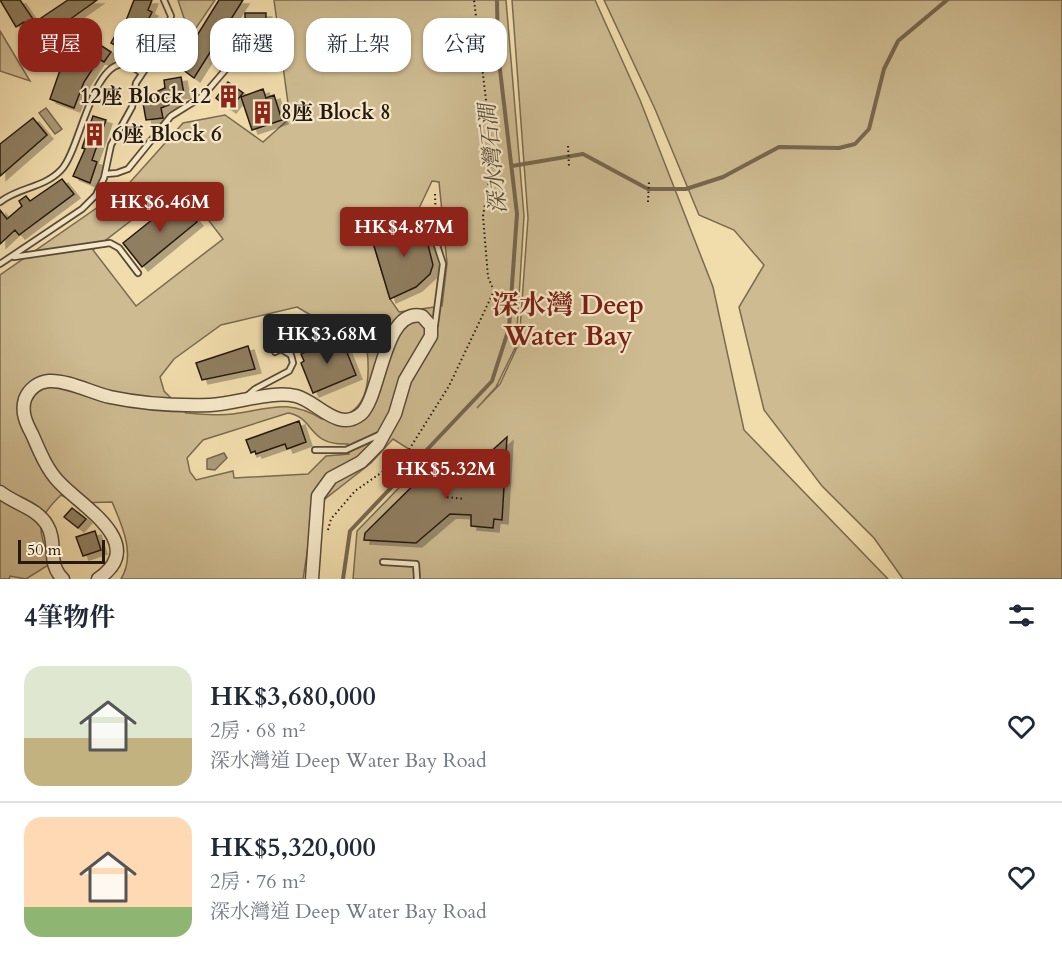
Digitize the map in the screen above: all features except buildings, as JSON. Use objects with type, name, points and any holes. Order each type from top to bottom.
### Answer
[{"type":"street","points":[[99,579],[112,563],[115,539],[107,525],[64,488],[50,471],[24,415],[24,401],[29,392],[40,383],[53,381],[111,397],[146,403],[190,406],[243,402],[288,394],[304,398],[334,418],[352,418],[362,413],[369,401],[385,351],[399,327],[408,318],[417,315],[426,319],[431,336],[405,380],[386,433],[368,456],[338,473],[322,490],[316,503],[312,579]]},
{"type":"street","points":[[0,492],[36,513],[45,522],[51,536],[53,564],[63,579]]},
{"type":"lane","points":[[0,264],[12,258],[89,202],[101,187],[106,174],[111,145],[128,116],[136,83],[170,29],[171,15],[164,0]]},
{"type":"lane","points":[[0,202],[14,193],[48,180],[63,169],[75,148],[92,96],[116,66],[129,65],[142,73]]},
{"type":"lane","points":[[106,174],[128,169],[171,116],[203,96],[224,72]]},
{"type":"lane","points":[[431,330],[435,325],[442,269],[433,233]]},
{"type":"lane","points":[[12,258],[110,243],[119,248],[138,273]]},
{"type":"lane","points":[[243,402],[255,389],[286,374],[292,368],[292,358],[288,352],[281,349],[275,352]]},
{"type":"lane","points":[[315,450],[346,450],[386,433]]},
{"type":"lane","points":[[383,562],[416,564],[417,579]]},
{"type":"path","points":[[326,540],[331,519],[355,491],[405,456],[455,373],[494,291],[488,277],[483,216],[493,158],[474,0]]},
{"type":"path","points":[[568,146],[569,166]]},
{"type":"path","points":[[648,202],[649,181]]},
{"type":"path","points":[[435,194],[436,223]]},
{"type":"path","points":[[447,497],[464,499]]},
{"type":"shaded area","points":[[178,0],[215,0],[198,25],[198,18],[184,18]]},
{"type":"shaded area","points":[[274,0],[506,0],[524,216],[516,346],[496,387],[477,408],[500,384],[519,343],[528,218],[512,0],[595,0],[640,100],[713,287],[744,430],[888,579],[353,579],[357,531],[426,460],[393,439],[371,463],[325,499],[308,547],[303,579],[121,579],[127,560],[126,540],[112,502],[76,503],[61,495],[46,513],[41,526],[41,534],[50,564],[26,579],[10,576],[9,579],[0,579],[0,275],[124,189],[183,123],[225,115],[263,142],[290,118],[284,72],[294,72],[294,18],[276,18]],"holes":[[[432,181],[439,182],[447,263],[442,306],[399,312],[390,299],[374,246],[395,223],[412,223]],[[180,183],[223,239],[136,306],[93,250]],[[297,307],[367,348],[367,383],[362,399],[351,412],[322,419],[288,407],[227,415],[186,413],[164,391],[160,377],[174,359],[221,325]],[[288,413],[303,420],[325,441],[348,444],[349,454],[326,456],[308,474],[234,478],[233,471],[196,480],[190,472],[187,458],[203,440]]]},
{"type":"shaded area","points":[[604,0],[1062,0],[1062,579],[903,579],[874,538],[822,486],[764,410],[739,307],[764,265],[734,230],[699,215],[655,109]]},
{"type":"shaded area","points":[[0,31],[18,61],[18,72],[25,72],[30,81],[0,71]]},
{"type":"shaded area","points":[[46,108],[62,129],[55,134],[39,113]]},
{"type":"shaded area","points":[[224,453],[227,458],[215,470],[207,469],[207,459]]},
{"type":"waterway","name":"深水灣石澗","points":[[343,579],[350,531],[492,381],[509,328],[517,214],[498,53],[497,0]]},
{"type":"waterway","points":[[512,166],[583,154],[648,189],[686,189],[723,177],[779,147],[839,148],[855,144],[869,129],[884,69],[898,41],[947,0]]},
{"type":"place","name":"12座 Block 12","points":[[229,96]]},
{"type":"place","name":"8座 Block 8","points":[[263,112]]},
{"type":"place","name":"6座 Block 6","points":[[94,134]]},
{"type":"district","name":"深水灣 Deep Water Bay","points":[[568,320]]}]
